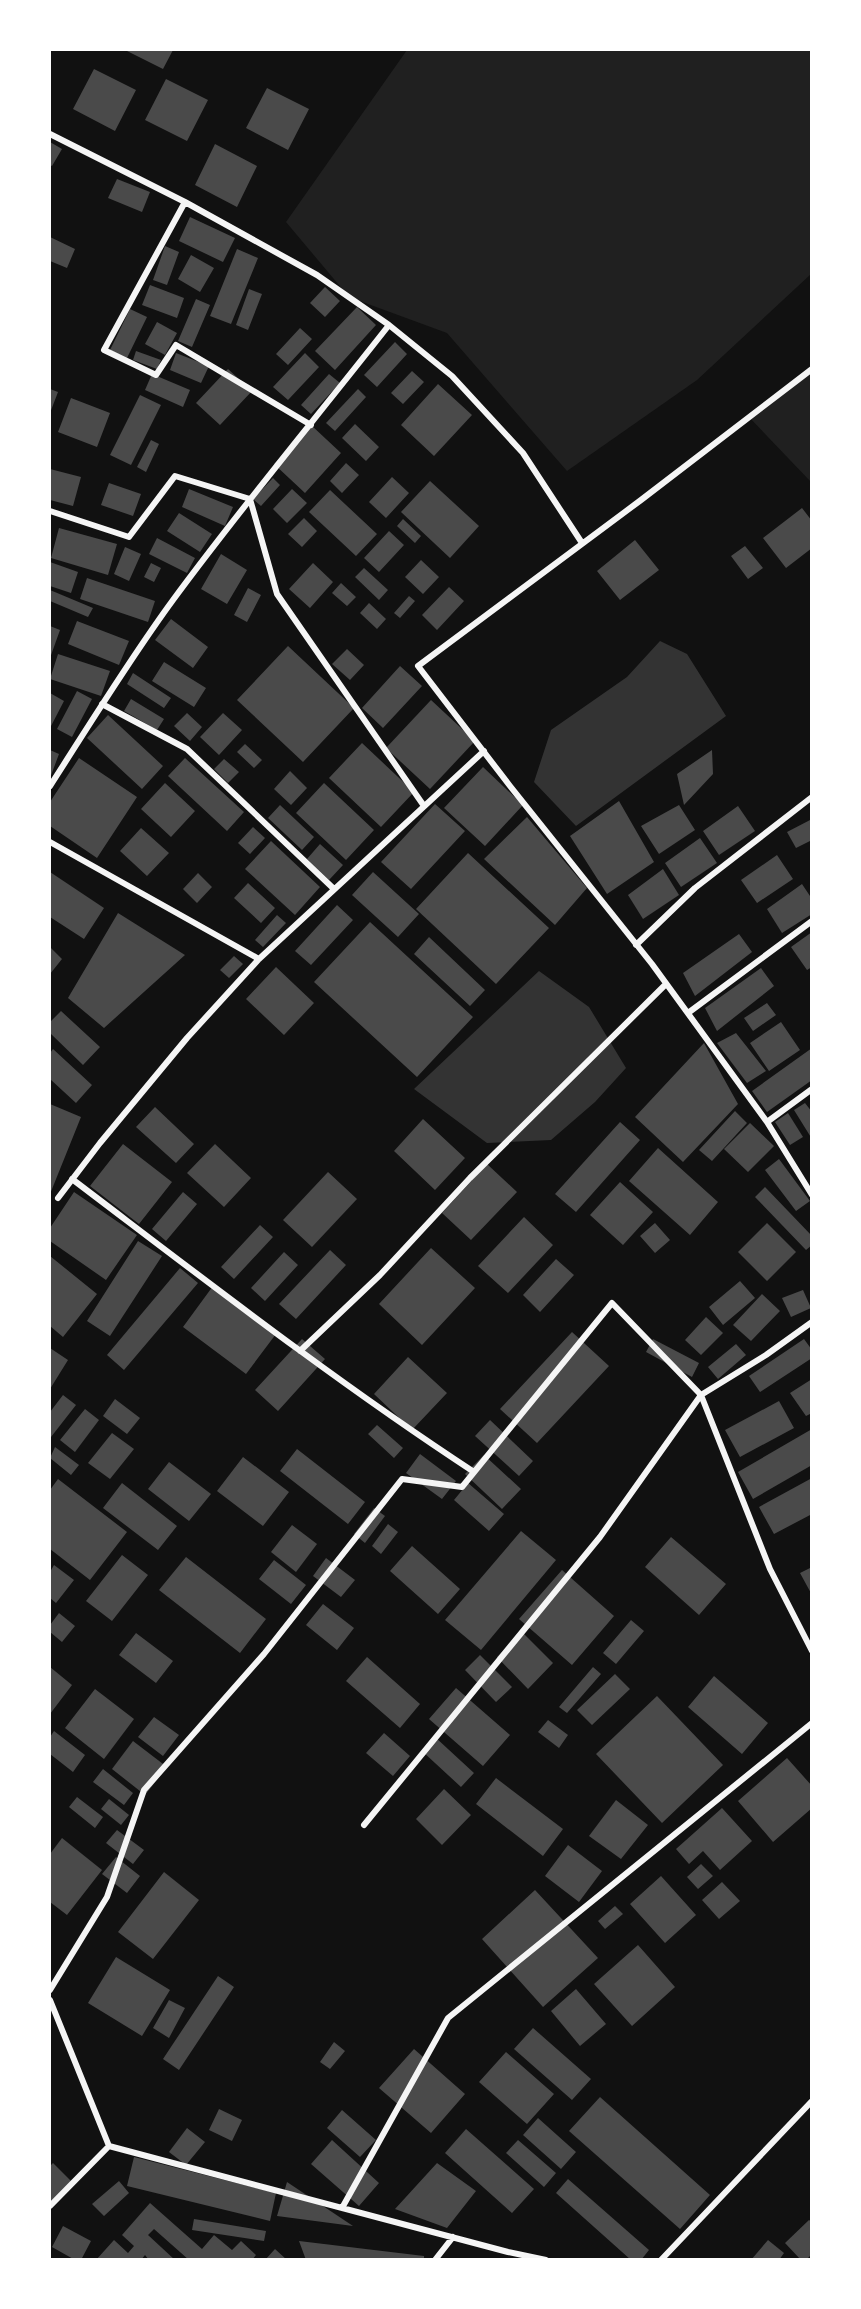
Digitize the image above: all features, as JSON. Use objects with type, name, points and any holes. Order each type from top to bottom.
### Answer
[{"type":"street","points":[[50,134],[185,202],[317,275],[389,325],[452,376],[523,453],[582,543]]},
{"type":"street","points":[[185,202],[104,350],[156,375],[176,345],[311,425]]},
{"type":"street","points":[[50,786],[172,601],[389,325]]},
{"type":"street","points":[[812,369],[418,666],[666,984],[767,1122],[812,1195]]},
{"type":"street","points":[[50,513],[129,537],[175,476],[250,499]]},
{"type":"street","points":[[250,499],[277,594],[424,806]]},
{"type":"street","points":[[102,704],[188,749],[334,890]]},
{"type":"street","points":[[58,1198],[187,1038],[259,959],[483,751]]},
{"type":"street","points":[[636,945],[695,888],[812,797]]},
{"type":"street","points":[[50,842],[259,959]]},
{"type":"street","points":[[688,1014],[812,921]]},
{"type":"street","points":[[300,1351],[380,1275],[470,1178],[666,984]]},
{"type":"street","points":[[767,1122],[812,1089]]},
{"type":"street","points":[[72,1179],[300,1351],[399,1423],[474,1472]]},
{"type":"street","points":[[50,1990],[107,1897],[144,1790],[264,1654],[402,1479],[462,1487],[612,1303],[701,1395],[770,1569],[812,1651]]},
{"type":"street","points":[[364,1826],[600,1537],[701,1395],[766,1356],[812,1322]]},
{"type":"street","points":[[342,2208],[448,2018],[812,1723]]},
{"type":"street","points":[[50,2000],[109,2146]]},
{"type":"street","points":[[661,2259],[812,2101]]},
{"type":"street","points":[[109,2146],[453,2237],[546,2259]]},
{"type":"street","points":[[50,2206],[109,2146]]},
{"type":"street","points":[[435,2259],[453,2237]]},
{"type":"shaded area","points":[[407,50],[811,50],[811,274],[697,380],[567,471],[447,333],[349,297],[286,222]]},
{"type":"shaded area","points":[[811,374],[811,482],[749,417]]},
{"type":"shaded area","points":[[660,641],[687,654],[726,716],[576,826],[534,782],[551,730],[627,677]]},
{"type":"shaded area","points":[[539,971],[589,1007],[626,1068],[595,1102],[551,1140],[487,1143],[414,1089]]},
{"type":"building","points":[[125,50],[173,50],[163,69]]},
{"type":"building","points":[[94,69],[136,90],[115,131],[73,109]]},
{"type":"building","points":[[166,79],[208,100],[187,141],[145,120]]},
{"type":"building","points":[[267,88],[309,109],[288,150],[246,128]]},
{"type":"building","points":[[50,142],[62,149],[52,166],[50,165]]},
{"type":"building","points":[[215,144],[257,166],[237,207],[195,185]]},
{"type":"building","points":[[117,179],[150,192],[142,212],[108,198]]},
{"type":"building","points":[[190,217],[235,238],[223,262],[179,241]]},
{"type":"building","points":[[50,237],[75,249],[67,268],[50,261]]},
{"type":"building","points":[[165,246],[179,252],[167,285],[153,280]]},
{"type":"building","points":[[237,249],[258,258],[231,324],[210,316]]},
{"type":"building","points":[[191,255],[214,268],[200,292],[178,279]]},
{"type":"building","points":[[150,285],[184,298],[177,318],[142,305]]},
{"type":"building","points":[[325,287],[340,301],[325,317],[310,303]]},
{"type":"building","points":[[249,289],[262,294],[248,330],[236,325]]},
{"type":"building","points":[[196,299],[210,305],[192,347],[178,341]]},
{"type":"building","points":[[357,307],[376,325],[335,370],[315,351]]},
{"type":"building","points":[[130,309],[147,317],[127,358],[110,350]]},
{"type":"building","points":[[157,322],[177,333],[165,355],[145,344]]},
{"type":"building","points":[[300,328],[312,339],[288,365],[276,354]]},
{"type":"building","points":[[395,342],[407,354],[377,387],[364,375]]},
{"type":"building","points":[[136,351],[161,360],[157,369],[133,360]]},
{"type":"building","points":[[176,353],[209,366],[201,383],[170,370]]},
{"type":"building","points":[[305,353],[319,367],[288,400],[273,387]]},
{"type":"building","points":[[228,369],[252,391],[220,425],[196,403]]},
{"type":"building","points":[[412,371],[424,382],[403,404],[391,393]]},
{"type":"building","points":[[152,374],[190,390],[183,407],[145,390]]},
{"type":"building","points":[[329,374],[340,383],[311,414],[301,405]]},
{"type":"building","points":[[438,384],[472,415],[434,456],[401,425]]},
{"type":"building","points":[[50,389],[58,392],[50,413]]},
{"type":"building","points":[[358,389],[366,397],[335,431],[326,423]]},
{"type":"building","points":[[140,395],[161,405],[131,465],[110,455]]},
{"type":"building","points":[[71,398],[110,413],[97,447],[58,432]]},
{"type":"building","points":[[355,424],[379,447],[366,461],[342,438]]},
{"type":"building","points":[[311,425],[341,453],[305,493],[274,464]]},
{"type":"building","points":[[151,440],[159,444],[146,472],[137,467]]},
{"type":"building","points":[[346,463],[359,475],[342,493],[330,481]]},
{"type":"building","points":[[50,469],[81,477],[73,506],[50,500]]},
{"type":"building","points":[[392,477],[409,493],[386,518],[369,502]]},
{"type":"building","points":[[273,478],[280,485],[261,506],[253,499]]},
{"type":"building","points":[[430,481],[479,526],[450,558],[401,512]]},
{"type":"building","points":[[109,483],[141,494],[133,516],[101,505]]},
{"type":"building","points":[[189,489],[233,507],[225,526],[182,507]]},
{"type":"building","points":[[292,489],[307,503],[287,523],[273,509]]},
{"type":"building","points":[[330,490],[377,534],[356,556],[309,512]]},
{"type":"building","points":[[802,508],[812,521],[812,548],[786,568],[763,538]]},
{"type":"building","points":[[179,513],[212,534],[200,552],[167,531]]},
{"type":"building","points":[[304,518],[317,531],[302,547],[288,534]]},
{"type":"building","points":[[403,519],[421,536],[415,543],[397,526]]},
{"type":"building","points":[[59,528],[117,544],[108,575],[51,558]]},
{"type":"building","points":[[389,531],[404,545],[379,572],[364,558]]},
{"type":"building","points":[[157,538],[195,558],[187,573],[149,554]]},
{"type":"building","points":[[635,540],[659,570],[620,600],[597,571]]},
{"type":"building","points":[[745,546],[763,568],[748,579],[731,556]]},
{"type":"building","points":[[125,547],[141,554],[129,581],[114,574]]},
{"type":"building","points":[[221,554],[247,570],[227,604],[201,589]]},
{"type":"building","points":[[421,560],[439,577],[423,594],[405,577]]},
{"type":"building","points":[[50,562],[78,572],[71,593],[50,586]]},
{"type":"building","points":[[151,563],[161,568],[154,582],[144,577]]},
{"type":"building","points":[[313,563],[333,582],[310,608],[289,589]]},
{"type":"building","points":[[364,568],[388,590],[379,600],[355,577]]},
{"type":"building","points":[[87,578],[155,601],[148,622],[80,599]]},
{"type":"building","points":[[341,583],[356,597],[347,606],[332,593]]},
{"type":"building","points":[[449,587],[464,601],[437,630],[422,615]]},
{"type":"building","points":[[248,588],[261,595],[247,622],[234,615]]},
{"type":"building","points":[[50,590],[93,608],[88,617],[50,601]]},
{"type":"building","points":[[409,596],[415,601],[400,618],[394,613]]},
{"type":"building","points":[[369,603],[386,619],[377,629],[360,613]]},
{"type":"building","points":[[171,619],[208,647],[193,668],[155,640]]},
{"type":"building","points":[[77,621],[129,641],[119,665],[68,644]]},
{"type":"building","points":[[50,626],[60,630],[50,658]]},
{"type":"building","points":[[288,646],[354,708],[303,762],[237,700]]},
{"type":"building","points":[[347,649],[364,665],[350,680],[332,664]]},
{"type":"building","points":[[58,654],[110,671],[101,696],[50,679]]},
{"type":"building","points":[[164,662],[206,688],[194,707],[152,681]]},
{"type":"building","points":[[400,666],[422,686],[383,728],[362,708]]},
{"type":"building","points":[[133,673],[171,698],[164,708],[127,684]]},
{"type":"building","points":[[77,691],[92,699],[72,737],[57,729]]},
{"type":"building","points":[[50,693],[64,701],[50,728]]},
{"type":"building","points":[[131,699],[164,719],[157,730],[124,711]]},
{"type":"building","points":[[431,700],[475,741],[430,789],[386,748]]},
{"type":"building","points":[[187,713],[202,727],[190,741],[174,726]]},
{"type":"building","points":[[223,713],[242,730],[219,755],[200,737]]},
{"type":"building","points":[[108,715],[163,766],[142,789],[87,738]]},
{"type":"building","points":[[362,743],[414,792],[381,827],[329,778]]},
{"type":"building","points":[[245,744],[262,760],[254,768],[237,752]]},
{"type":"building","points":[[50,750],[59,754],[50,778]]},
{"type":"building","points":[[712,750],[713,774],[684,805],[677,774]]},
{"type":"building","points":[[79,758],[137,797],[97,858],[50,826],[50,802]]},
{"type":"building","points":[[185,758],[244,812],[227,831],[168,776]]},
{"type":"building","points":[[224,759],[239,772],[228,783],[214,769]]},
{"type":"building","points":[[483,767],[523,805],[485,846],[444,808]]},
{"type":"building","points":[[290,771],[307,788],[291,805],[274,789]]},
{"type":"building","points":[[165,783],[195,811],[171,837],[141,809]]},
{"type":"building","points":[[324,783],[374,830],[346,860],[296,813]]},
{"type":"building","points":[[619,801],[654,862],[607,894],[570,836]]},
{"type":"building","points":[[435,804],[465,831],[411,889],[381,862]]},
{"type":"building","points":[[280,805],[314,837],[302,850],[268,818]]},
{"type":"building","points":[[679,805],[695,830],[659,854],[641,826]]},
{"type":"building","points":[[738,806],[755,831],[719,855],[703,831]]},
{"type":"building","points":[[527,817],[587,888],[555,925],[484,859]]},
{"type":"building","points":[[812,819],[812,840],[796,848],[787,832]]},
{"type":"building","points":[[253,827],[265,838],[250,854],[238,843]]},
{"type":"building","points":[[141,828],[169,853],[147,876],[120,851]]},
{"type":"building","points":[[700,838],[717,863],[681,887],[665,863]]},
{"type":"building","points":[[271,841],[320,887],[295,915],[245,869]]},
{"type":"building","points":[[320,844],[343,865],[329,880],[307,859]]},
{"type":"building","points":[[468,853],[549,928],[496,984],[416,909]]},
{"type":"building","points":[[777,855],[793,879],[757,903],[741,880]]},
{"type":"building","points":[[663,869],[679,895],[643,919],[628,895]]},
{"type":"building","points":[[50,872],[104,908],[84,939],[50,917]]},
{"type":"building","points":[[373,872],[419,914],[398,937],[352,895]]},
{"type":"building","points":[[198,873],[212,887],[197,903],[183,889]]},
{"type":"building","points":[[248,883],[275,908],[261,923],[234,898]]},
{"type":"building","points":[[802,884],[812,899],[812,914],[782,933],[767,909]]},
{"type":"building","points":[[337,905],[353,920],[311,965],[295,951]]},
{"type":"building","points":[[118,913],[185,955],[104,1028],[68,998]]},
{"type":"building","points":[[277,915],[286,923],[263,947],[255,940]]},
{"type":"building","points":[[370,922],[473,1017],[417,1077],[314,982]]},
{"type":"building","points":[[812,932],[812,967],[807,970],[791,947]]},
{"type":"building","points":[[739,934],[752,952],[695,996],[683,973]]},
{"type":"building","points":[[429,937],[485,990],[470,1006],[414,954]]},
{"type":"building","points":[[50,947],[62,959],[50,974]]},
{"type":"building","points":[[234,956],[243,964],[229,978],[220,970]]},
{"type":"building","points":[[276,967],[314,1003],[284,1035],[246,999]]},
{"type":"building","points":[[761,968],[774,986],[717,1031],[705,1008]]},
{"type":"building","points":[[767,1003],[776,1015],[753,1031],[744,1018]]},
{"type":"building","points":[[61,1011],[100,1047],[83,1065],[50,1033],[50,1022]]},
{"type":"building","points":[[781,1022],[800,1050],[769,1071],[750,1043]]},
{"type":"building","points":[[736,1033],[766,1071],[747,1083],[717,1043]]},
{"type":"building","points":[[704,1043],[738,1104],[683,1162],[635,1117]]},
{"type":"building","points":[[812,1048],[812,1080],[767,1112],[752,1091]]},
{"type":"building","points":[[53,1049],[92,1085],[76,1103],[50,1079],[50,1053]]},
{"type":"building","points":[[805,1103],[812,1112],[812,1139],[794,1110]]},
{"type":"building","points":[[50,1104],[81,1117],[50,1194]]},
{"type":"building","points":[[155,1107],[194,1144],[176,1163],[136,1127]]},
{"type":"building","points":[[735,1111],[747,1123],[712,1161],[699,1150]]},
{"type":"building","points":[[788,1113],[803,1137],[790,1145],[775,1122]]},
{"type":"building","points":[[423,1119],[465,1158],[435,1190],[394,1151]]},
{"type":"building","points":[[620,1122],[640,1140],[576,1212],[555,1194]]},
{"type":"building","points":[[750,1123],[774,1146],[748,1172],[724,1149]]},
{"type":"building","points":[[123,1144],[172,1182],[139,1224],[90,1186]]},
{"type":"building","points":[[215,1144],[251,1178],[224,1207],[187,1173]]},
{"type":"building","points":[[658,1148],[718,1202],[690,1235],[629,1181]]},
{"type":"building","points":[[779,1159],[810,1201],[796,1211],[765,1170]]},
{"type":"building","points":[[487,1164],[517,1192],[471,1240],[442,1213]]},
{"type":"building","points":[[328,1172],[357,1199],[312,1247],[283,1220]]},
{"type":"building","points":[[620,1182],[653,1212],[623,1245],[590,1215]]},
{"type":"building","points":[[765,1187],[812,1236],[812,1245],[806,1250],[755,1197]]},
{"type":"building","points":[[74,1192],[137,1235],[106,1280],[50,1241],[50,1228]]},
{"type":"building","points":[[183,1192],[197,1204],[166,1241],[152,1229]]},
{"type":"building","points":[[524,1217],[553,1245],[508,1293],[478,1266]]},
{"type":"building","points":[[655,1223],[670,1240],[655,1253],[640,1236]]},
{"type":"building","points":[[767,1223],[796,1252],[767,1281],[738,1252]]},
{"type":"building","points":[[260,1225],[273,1237],[234,1279],[221,1267]]},
{"type":"building","points":[[138,1241],[162,1256],[110,1336],[87,1321]]},
{"type":"building","points":[[431,1248],[475,1288],[422,1345],[379,1304]]},
{"type":"building","points":[[330,1250],[346,1265],[296,1319],[279,1304]]},
{"type":"building","points":[[284,1252],[298,1265],[265,1301],[251,1288]]},
{"type":"building","points":[[50,1256],[97,1294],[63,1337],[50,1326]]},
{"type":"building","points":[[556,1259],[574,1275],[540,1312],[523,1295]]},
{"type":"building","points":[[180,1268],[198,1283],[124,1370],[107,1355]]},
{"type":"building","points":[[740,1281],[755,1298],[723,1325],[709,1307]]},
{"type":"building","points":[[213,1286],[276,1334],[246,1374],[183,1327]]},
{"type":"building","points":[[803,1290],[811,1308],[791,1317],[782,1298]]},
{"type":"building","points":[[762,1294],[780,1311],[751,1341],[733,1325]]},
{"type":"building","points":[[706,1317],[723,1333],[701,1355],[685,1340]]},
{"type":"building","points":[[572,1332],[609,1366],[537,1443],[500,1409]]},
{"type":"building","points":[[302,1339],[325,1359],[278,1411],[255,1390]]},
{"type":"building","points":[[653,1339],[699,1363],[692,1377],[646,1352]]},
{"type":"building","points":[[804,1339],[812,1350],[812,1358],[760,1392],[749,1376]]},
{"type":"building","points":[[736,1344],[746,1355],[718,1379],[708,1367]]},
{"type":"building","points":[[50,1348],[68,1360],[50,1389]]},
{"type":"building","points":[[408,1357],[447,1393],[412,1430],[374,1394]]},
{"type":"building","points":[[812,1379],[812,1413],[806,1416],[790,1393]]},
{"type":"building","points":[[63,1395],[76,1405],[51,1437],[50,1412]]},
{"type":"building","points":[[115,1399],[140,1418],[127,1434],[103,1416]]},
{"type":"building","points":[[779,1401],[794,1428],[740,1457],[725,1430]]},
{"type":"building","points":[[85,1409],[99,1420],[75,1452],[60,1440]]},
{"type":"building","points":[[490,1420],[533,1461],[519,1476],[475,1436]]},
{"type":"building","points":[[377,1425],[403,1448],[394,1458],[368,1434]]},
{"type":"building","points":[[812,1429],[812,1465],[753,1499],[738,1472]]},
{"type":"building","points":[[112,1433],[134,1449],[110,1479],[88,1463]]},
{"type":"building","points":[[55,1447],[79,1465],[71,1475],[50,1458]]},
{"type":"building","points":[[297,1449],[365,1502],[348,1524],[280,1471]]},
{"type":"building","points":[[420,1454],[456,1481],[442,1499],[406,1473]]},
{"type":"building","points":[[484,1455],[521,1489],[502,1509],[465,1474]]},
{"type":"building","points":[[243,1457],[289,1492],[263,1526],[217,1491]]},
{"type":"building","points":[[169,1462],[211,1494],[189,1521],[148,1489]]},
{"type":"building","points":[[812,1478],[812,1514],[774,1534],[759,1507]]},
{"type":"building","points":[[58,1479],[127,1532],[90,1580],[50,1549],[50,1490]]},
{"type":"building","points":[[122,1483],[177,1526],[158,1550],[103,1508]]},
{"type":"building","points":[[468,1483],[504,1514],[489,1531],[454,1500]]},
{"type":"building","points":[[374,1508],[385,1516],[365,1543],[354,1534]]},
{"type":"building","points":[[388,1524],[398,1532],[381,1554],[372,1546]]},
{"type":"building","points":[[292,1525],[317,1544],[296,1572],[271,1552]]},
{"type":"building","points":[[521,1531],[556,1560],[481,1650],[445,1620]]},
{"type":"building","points":[[671,1537],[726,1584],[699,1615],[645,1567]]},
{"type":"building","points":[[412,1546],[460,1589],[438,1614],[390,1571]]},
{"type":"building","points":[[122,1555],[148,1575],[112,1621],[86,1601]]},
{"type":"building","points":[[186,1557],[266,1619],[240,1653],[159,1590]]},
{"type":"building","points":[[326,1558],[355,1580],[341,1597],[313,1576]]},
{"type":"building","points":[[274,1560],[306,1585],[291,1604],[259,1579]]},
{"type":"building","points":[[54,1565],[74,1580],[56,1603],[50,1598],[50,1572]]},
{"type":"building","points":[[812,1567],[812,1595],[800,1573]]},
{"type":"building","points":[[562,1570],[614,1616],[572,1665],[519,1619]]},
{"type":"building","points":[[323,1604],[354,1628],[337,1650],[306,1625]]},
{"type":"building","points":[[59,1613],[75,1626],[62,1642],[50,1632],[50,1625]]},
{"type":"building","points":[[631,1620],[644,1631],[616,1664],[603,1653]]},
{"type":"building","points":[[522,1632],[553,1663],[528,1689],[497,1657]]},
{"type":"building","points":[[136,1633],[173,1661],[156,1683],[119,1655]]},
{"type":"building","points":[[480,1655],[512,1687],[496,1702],[465,1670]]},
{"type":"building","points":[[367,1657],[420,1704],[400,1728],[346,1681]]},
{"type":"building","points":[[50,1667],[72,1685],[50,1714]]},
{"type":"building","points":[[593,1667],[601,1674],[567,1713],[559,1707]]},
{"type":"building","points":[[615,1674],[630,1689],[592,1725],[577,1710]]},
{"type":"building","points":[[714,1676],[768,1723],[742,1754],[688,1707]]},
{"type":"building","points":[[456,1688],[510,1735],[483,1766],[429,1719]]},
{"type":"building","points":[[95,1689],[134,1719],[104,1759],[65,1728]]},
{"type":"building","points":[[657,1696],[723,1765],[662,1823],[596,1754]]},
{"type":"building","points":[[154,1717],[179,1735],[163,1756],[138,1737]]},
{"type":"building","points":[[548,1720],[568,1735],[559,1748],[538,1732]]},
{"type":"building","points":[[54,1731],[85,1755],[73,1772],[50,1754],[50,1737]]},
{"type":"building","points":[[384,1733],[410,1756],[393,1776],[366,1753]]},
{"type":"building","points":[[435,1737],[474,1773],[461,1787],[422,1751]]},
{"type":"building","points":[[133,1741],[167,1767],[145,1795],[112,1769]]},
{"type":"building","points":[[787,1758],[812,1786],[812,1808],[773,1842],[738,1801]]},
{"type":"building","points":[[103,1769],[133,1793],[124,1805],[93,1782]]},
{"type":"building","points":[[496,1778],[563,1829],[543,1856],[476,1804]]},
{"type":"building","points":[[444,1789],[471,1815],[442,1845],[416,1819]]},
{"type":"building","points":[[77,1797],[103,1817],[95,1828],[69,1807]]},
{"type":"building","points":[[109,1799],[129,1815],[121,1825],[101,1809]]},
{"type":"building","points":[[616,1800],[648,1825],[621,1859],[589,1836]]},
{"type":"building","points":[[722,1808],[752,1841],[720,1870],[703,1851],[689,1864],[676,1849]]},
{"type":"building","points":[[117,1830],[144,1850],[133,1864],[106,1843]]},
{"type":"building","points":[[62,1838],[102,1870],[67,1915],[50,1902],[50,1854]]},
{"type":"building","points":[[568,1845],[602,1871],[579,1902],[545,1876]]},
{"type":"building","points":[[116,1857],[140,1876],[127,1893],[102,1874]]},
{"type":"building","points":[[701,1864],[713,1876],[698,1889],[687,1877]]},
{"type":"building","points":[[164,1872],[199,1900],[153,1959],[118,1932]]},
{"type":"building","points":[[661,1876],[696,1915],[665,1943],[630,1904]]},
{"type":"building","points":[[722,1882],[740,1901],[719,1919],[702,1900]]},
{"type":"building","points":[[535,1890],[598,1958],[543,2007],[482,1939]]},
{"type":"building","points":[[615,1906],[623,1914],[605,1929],[598,1921]]},
{"type":"building","points":[[638,1945],[675,1987],[632,2026],[594,1984]]},
{"type":"building","points":[[116,1957],[170,1990],[142,2036],[88,2003]]},
{"type":"building","points":[[218,1976],[234,1987],[179,2070],[163,2059]]},
{"type":"building","points":[[576,1989],[606,2024],[580,2046],[551,2011]]},
{"type":"building","points":[[169,2000],[185,2008],[169,2038],[153,2028]]},
{"type":"building","points":[[533,2028],[591,2079],[572,2100],[514,2049]]},
{"type":"building","points":[[334,2042],[345,2051],[330,2069],[320,2062]]},
{"type":"building","points":[[414,2049],[465,2094],[431,2133],[379,2088]]},
{"type":"building","points":[[506,2052],[554,2094],[527,2124],[479,2082]]},
{"type":"building","points":[[600,2097],[710,2195],[680,2229],[569,2131]]},
{"type":"building","points":[[219,2109],[242,2120],[232,2141],[209,2130]]},
{"type":"building","points":[[342,2110],[376,2140],[360,2157],[327,2128]]},
{"type":"building","points":[[538,2118],[576,2152],[561,2169],[523,2135]]},
{"type":"building","points":[[187,2128],[205,2142],[186,2165],[169,2152]]},
{"type":"building","points":[[466,2129],[534,2189],[512,2213],[445,2153]]},
{"type":"building","points":[[332,2140],[379,2183],[359,2206],[311,2164]]},
{"type":"building","points":[[518,2140],[556,2173],[544,2187],[506,2153]]},
{"type":"building","points":[[134,2157],[276,2193],[270,2221],[127,2186]]},
{"type":"building","points":[[53,2163],[73,2183],[50,2206],[50,2166]]},
{"type":"building","points":[[437,2163],[476,2191],[447,2228],[395,2209]]},
{"type":"building","points":[[568,2179],[649,2250],[641,2260],[631,2260],[556,2193]]},
{"type":"building","points":[[119,2181],[129,2193],[104,2216],[92,2204]]},
{"type":"building","points":[[287,2182],[353,2226],[277,2216]]},
{"type":"building","points":[[150,2203],[202,2249],[214,2235],[232,2250],[241,2241],[256,2255],[252,2260],[189,2260],[154,2229],[148,2235],[175,2260],[149,2260],[145,2255],[141,2260],[96,2260],[114,2240],[128,2253],[134,2246],[122,2235]]},
{"type":"building","points":[[194,2219],[266,2231],[264,2241],[192,2230]]},
{"type":"building","points":[[809,2220],[812,2222],[812,2254],[806,2260],[801,2260],[785,2243]]},
{"type":"building","points":[[63,2226],[91,2241],[81,2260],[75,2260],[52,2247]]},
{"type":"building","points":[[768,2240],[784,2253],[779,2260],[751,2260]]},
{"type":"building","points":[[299,2241],[424,2256],[424,2260],[306,2260]]},
{"type":"building","points":[[275,2249],[287,2260],[265,2260]]}]
